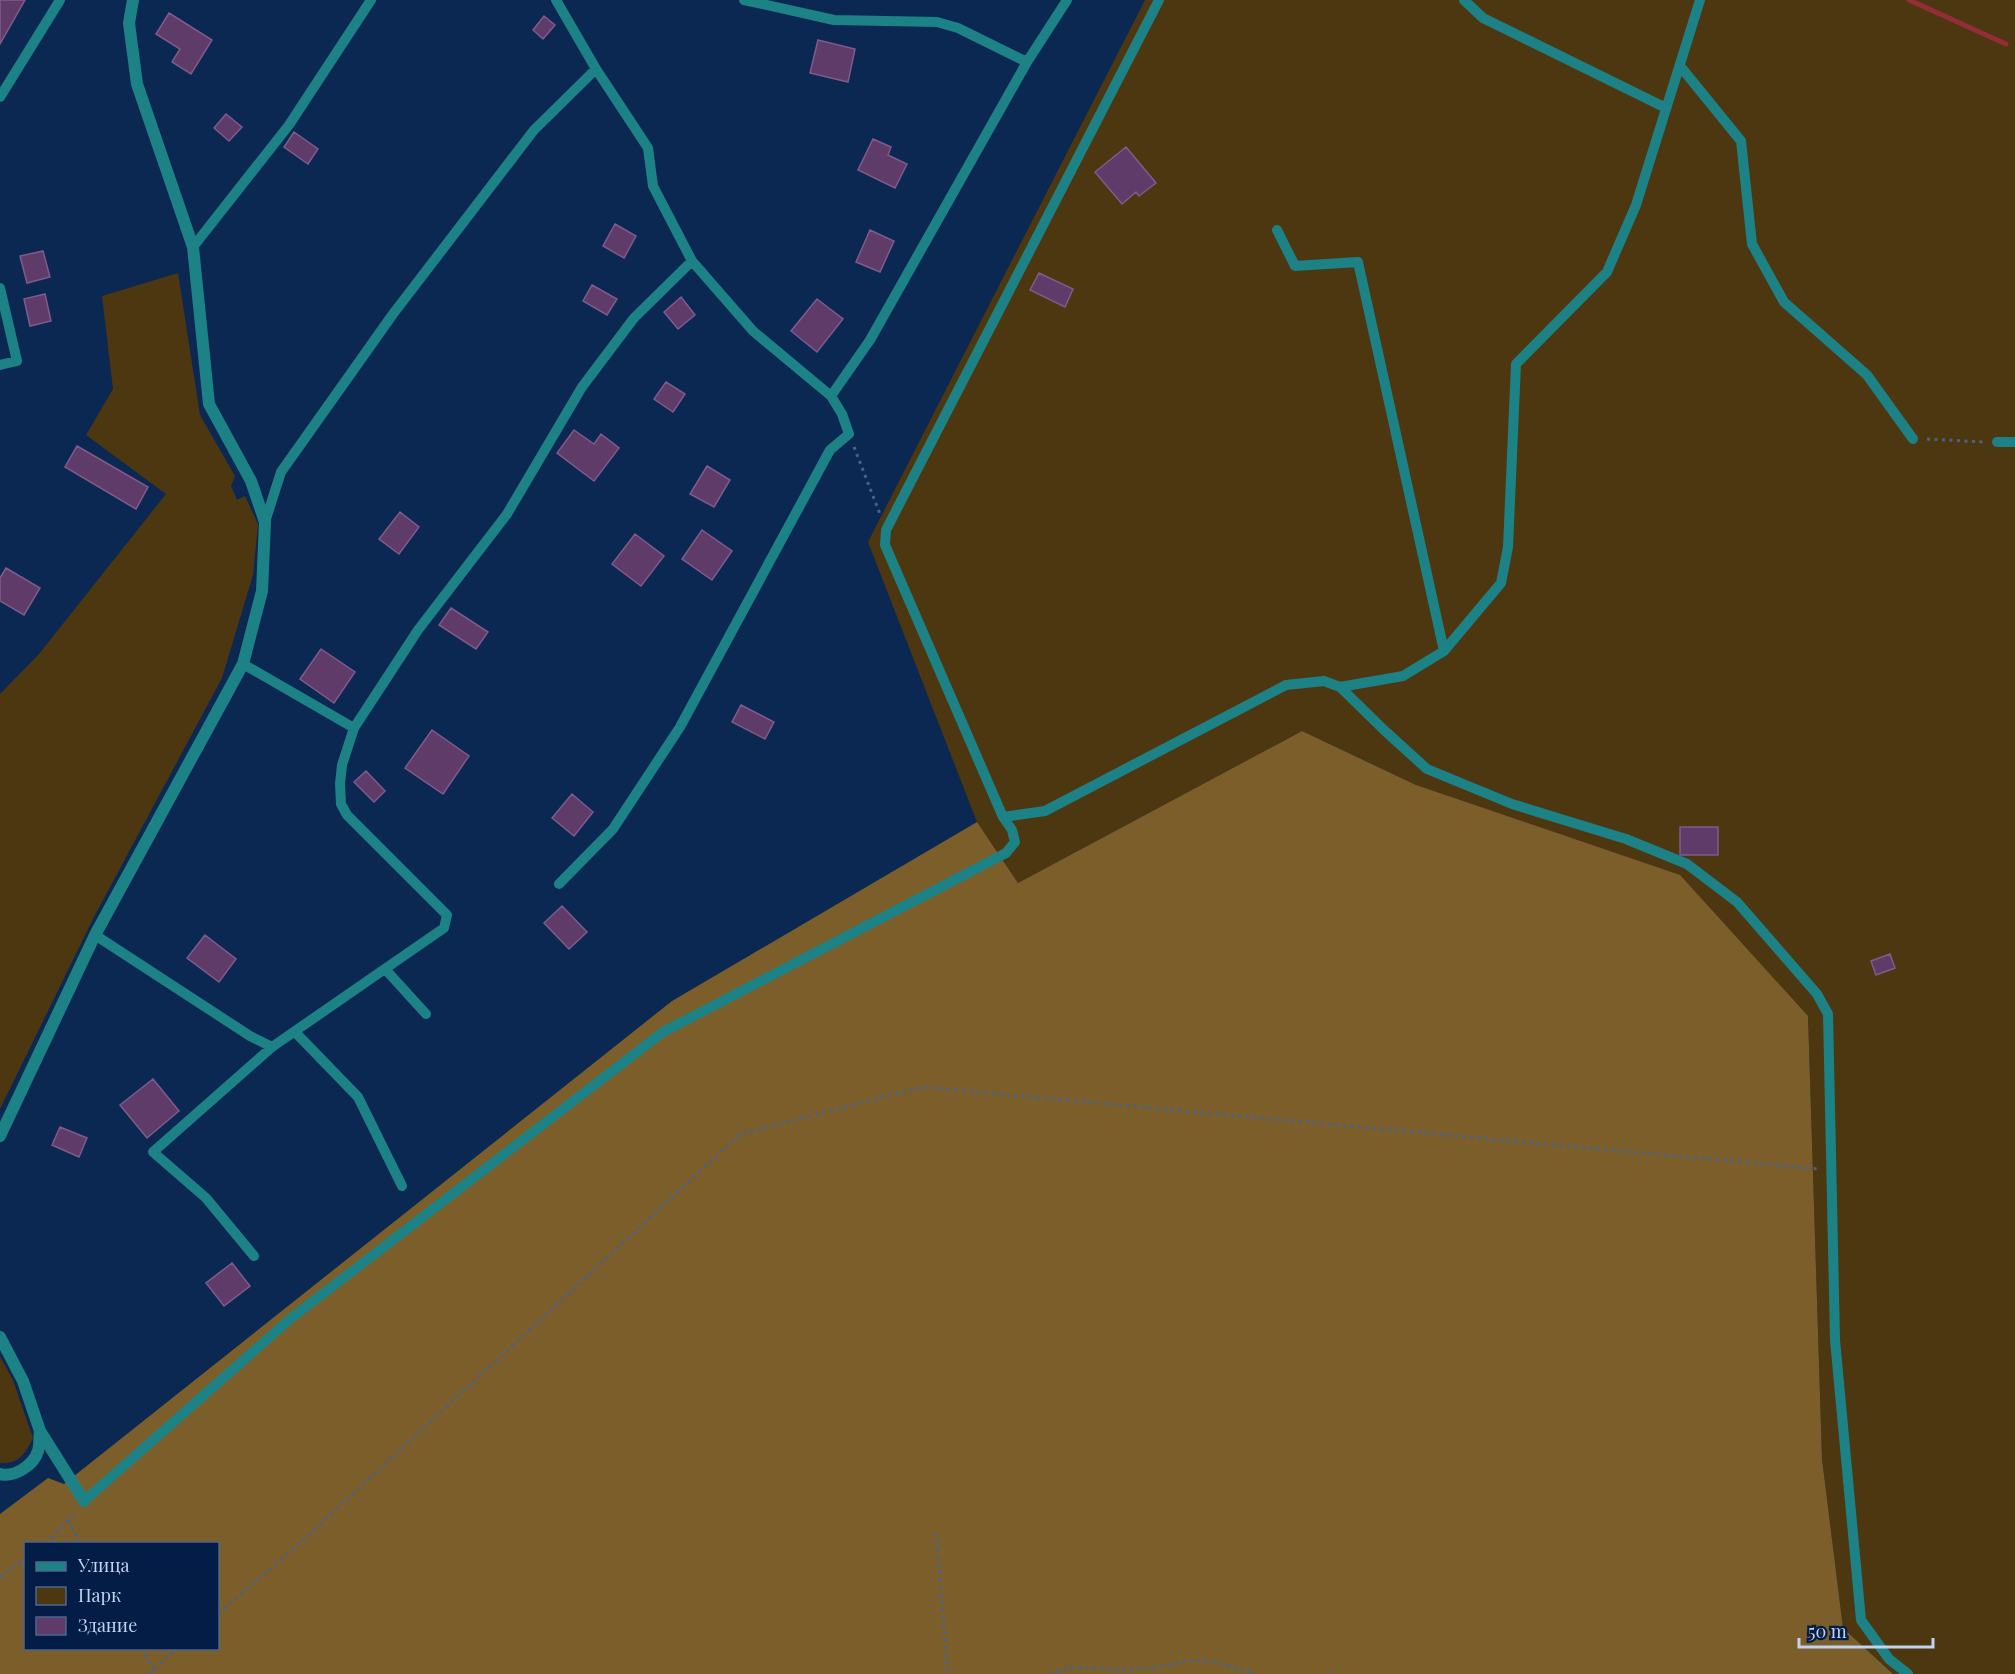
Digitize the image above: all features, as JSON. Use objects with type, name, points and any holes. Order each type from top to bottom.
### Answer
[{"type":"street","points":[[0,1136],[95,935],[243,663],[262,591],[265,522],[251,481],[209,404],[193,247],[137,84],[129,23],[133,0]]},
{"type":"street","points":[[0,1337],[23,1381],[40,1431],[84,1501]]},
{"type":"street","points":[[0,1474],[7,1476],[28,1467],[38,1452],[40,1431]]},
{"type":"lane","points":[[0,98],[60,0]]},
{"type":"lane","points":[[193,247],[289,125],[371,0]]},
{"type":"lane","points":[[556,0],[596,69],[648,148],[653,186],[692,261],[753,331],[831,396],[842,414],[849,434],[830,450],[680,727],[613,829],[559,884]]},
{"type":"lane","points":[[744,0],[834,20],[937,22],[958,28],[1027,62]]},
{"type":"lane","points":[[831,396],[870,340],[1027,62],[1067,0]]},
{"type":"lane","points":[[84,1501],[290,1318],[663,1032],[1006,853],[1015,842],[1012,830],[1004,817],[885,545],[886,530],[1159,0]]},
{"type":"lane","points":[[1464,0],[1482,18],[1666,108]]},
{"type":"lane","points":[[1340,687],[1403,676],[1444,651],[1501,583],[1508,547],[1516,364],[1607,272],[1636,205],[1700,0]]},
{"type":"lane","points":[[1680,66],[1741,141],[1752,244],[1784,302],[1867,375],[1913,438]]},
{"type":"lane","points":[[265,522],[281,472],[393,314],[534,130],[596,69]]},
{"type":"lane","points":[[1277,230],[1295,266],[1358,262],[1444,651]]},
{"type":"lane","points":[[254,1256],[206,1198],[153,1152],[272,1047],[444,928],[447,915],[346,815],[341,804],[342,765],[354,728],[418,630],[507,513],[582,387],[634,318],[692,261]]},
{"type":"lane","points":[[0,288],[17,361],[0,365]]},
{"type":"lane","points":[[1997,442],[2015,442]]},
{"type":"lane","points":[[243,663],[354,728]]},
{"type":"lane","points":[[1004,817],[1046,811],[1286,685],[1324,681],[1340,687],[1427,769],[1512,804],[1626,838],[1687,864],[1737,902],[1817,994],[1828,1014],[1835,1340],[1861,1620],[1889,1659],[1908,1674]]},
{"type":"lane","points":[[95,935],[250,1036],[272,1047]]},
{"type":"lane","points":[[385,969],[426,1014]]},
{"type":"lane","points":[[295,1032],[358,1097],[402,1186]]},
{"type":"path","points":[[849,434],[886,530]]},
{"type":"path","points":[[1913,438],[1997,442]]},
{"type":"path","points":[[219,1613],[299,1544],[740,1134],[923,1087],[1831,1170]]},
{"type":"path","points":[[48,1542],[84,1501]]},
{"type":"path","points":[[68,1520],[80,1542]]},
{"type":"path","points":[[936,1534],[948,1674]]},
{"type":"path","points":[[0,1577],[24,1559]]},
{"type":"path","points":[[142,1650],[156,1674]]},
{"type":"path","points":[[148,1674],[176,1650]]},
{"type":"path","points":[[1049,1674],[1072,1667],[1126,1670],[1153,1668],[1194,1660],[1215,1662],[1256,1674]]},
{"type":"path","points":[[1328,1674],[1334,1674]]},
{"type":"green space","points":[[1145,0],[2015,0],[2015,1674],[1893,1674],[1843,1628],[1822,1459],[1808,1016],[1416,785],[1302,731],[1018,883],[977,822],[868,542]]},
{"type":"green space","points":[[178,273],[200,415],[235,476],[231,486],[237,500],[245,496],[258,524],[253,575],[222,678],[94,917],[0,1109],[0,694],[39,654],[166,494],[86,435],[113,389],[102,296]]},
{"type":"green space","points":[[0,1356],[13,1380],[33,1438],[21,1457],[7,1463],[0,1463]]},
{"type":"shaded area","points":[[1302,731],[1416,785],[1680,875],[1808,1016],[1822,1459],[1843,1628],[1893,1674],[0,1674],[0,1514],[48,1478],[64,1484],[672,1001],[977,822],[1018,883]]},
{"type":"building","points":[[0,0],[25,0],[0,44]]},
{"type":"building","points":[[169,13],[212,40],[191,74],[172,62],[180,49],[156,34]]},
{"type":"building","points":[[544,16],[555,25],[543,39],[533,30]]},
{"type":"building","points":[[818,40],[855,49],[848,82],[810,73]]},
{"type":"building","points":[[226,114],[242,127],[229,141],[214,128]]},
{"type":"building","points":[[294,132],[318,149],[308,164],[284,147]]},
{"type":"building","points":[[873,139],[891,147],[888,155],[907,164],[895,188],[858,170]]},
{"type":"building","points":[[1126,147],[1156,183],[1139,196],[1136,192],[1122,204],[1095,172]]},
{"type":"building","points":[[615,224],[636,236],[624,258],[603,246]]},
{"type":"building","points":[[870,230],[894,241],[880,272],[856,262]]},
{"type":"building","points":[[43,251],[50,277],[27,283],[20,256]]},
{"type":"building","points":[[1039,273],[1073,289],[1065,307],[1030,290]]},
{"type":"building","points":[[592,285],[617,299],[607,315],[583,301]]},
{"type":"building","points":[[45,294],[51,321],[30,326],[24,299]]},
{"type":"building","points":[[681,297],[695,315],[678,329],[664,312]]},
{"type":"building","points":[[817,299],[843,319],[817,352],[791,331]]},
{"type":"building","points":[[666,382],[685,394],[673,412],[654,399]]},
{"type":"building","points":[[574,430],[594,444],[601,434],[619,448],[594,481],[557,453]]},
{"type":"building","points":[[77,446],[148,487],[136,509],[65,467]]},
{"type":"building","points":[[707,466],[730,480],[714,507],[690,494]]},
{"type":"building","points":[[400,512],[419,527],[399,554],[379,539]]},
{"type":"building","points":[[702,530],[732,551],[712,580],[682,559]]},
{"type":"building","points":[[635,534],[664,556],[641,586],[612,564]]},
{"type":"building","points":[[6,568],[40,588],[24,615],[0,601],[0,578]]},
{"type":"building","points":[[451,608],[488,632],[476,649],[439,625]]},
{"type":"building","points":[[321,649],[355,672],[334,703],[300,679]]},
{"type":"building","points":[[741,705],[774,722],[765,739],[732,722]]},
{"type":"building","points":[[432,730],[469,756],[443,794],[405,768]]},
{"type":"building","points":[[366,771],[385,791],[374,802],[354,782]]},
{"type":"building","points":[[572,794],[593,812],[574,836],[552,818]]},
{"type":"building","points":[[1680,827],[1718,827],[1718,855],[1680,855]]},
{"type":"building","points":[[562,906],[587,932],[569,949],[544,923]]},
{"type":"building","points":[[205,935],[236,959],[219,982],[187,958]]},
{"type":"building","points":[[1890,954],[1895,968],[1876,975],[1871,961]]},
{"type":"building","points":[[153,1079],[179,1111],[147,1138],[120,1105]]},
{"type":"building","points":[[60,1127],[87,1138],[79,1157],[52,1145]]},
{"type":"building","points":[[232,1263],[250,1286],[224,1306],[206,1283]]},
{"type":"waterway","points":[[1909,0],[2006,44]]}]
